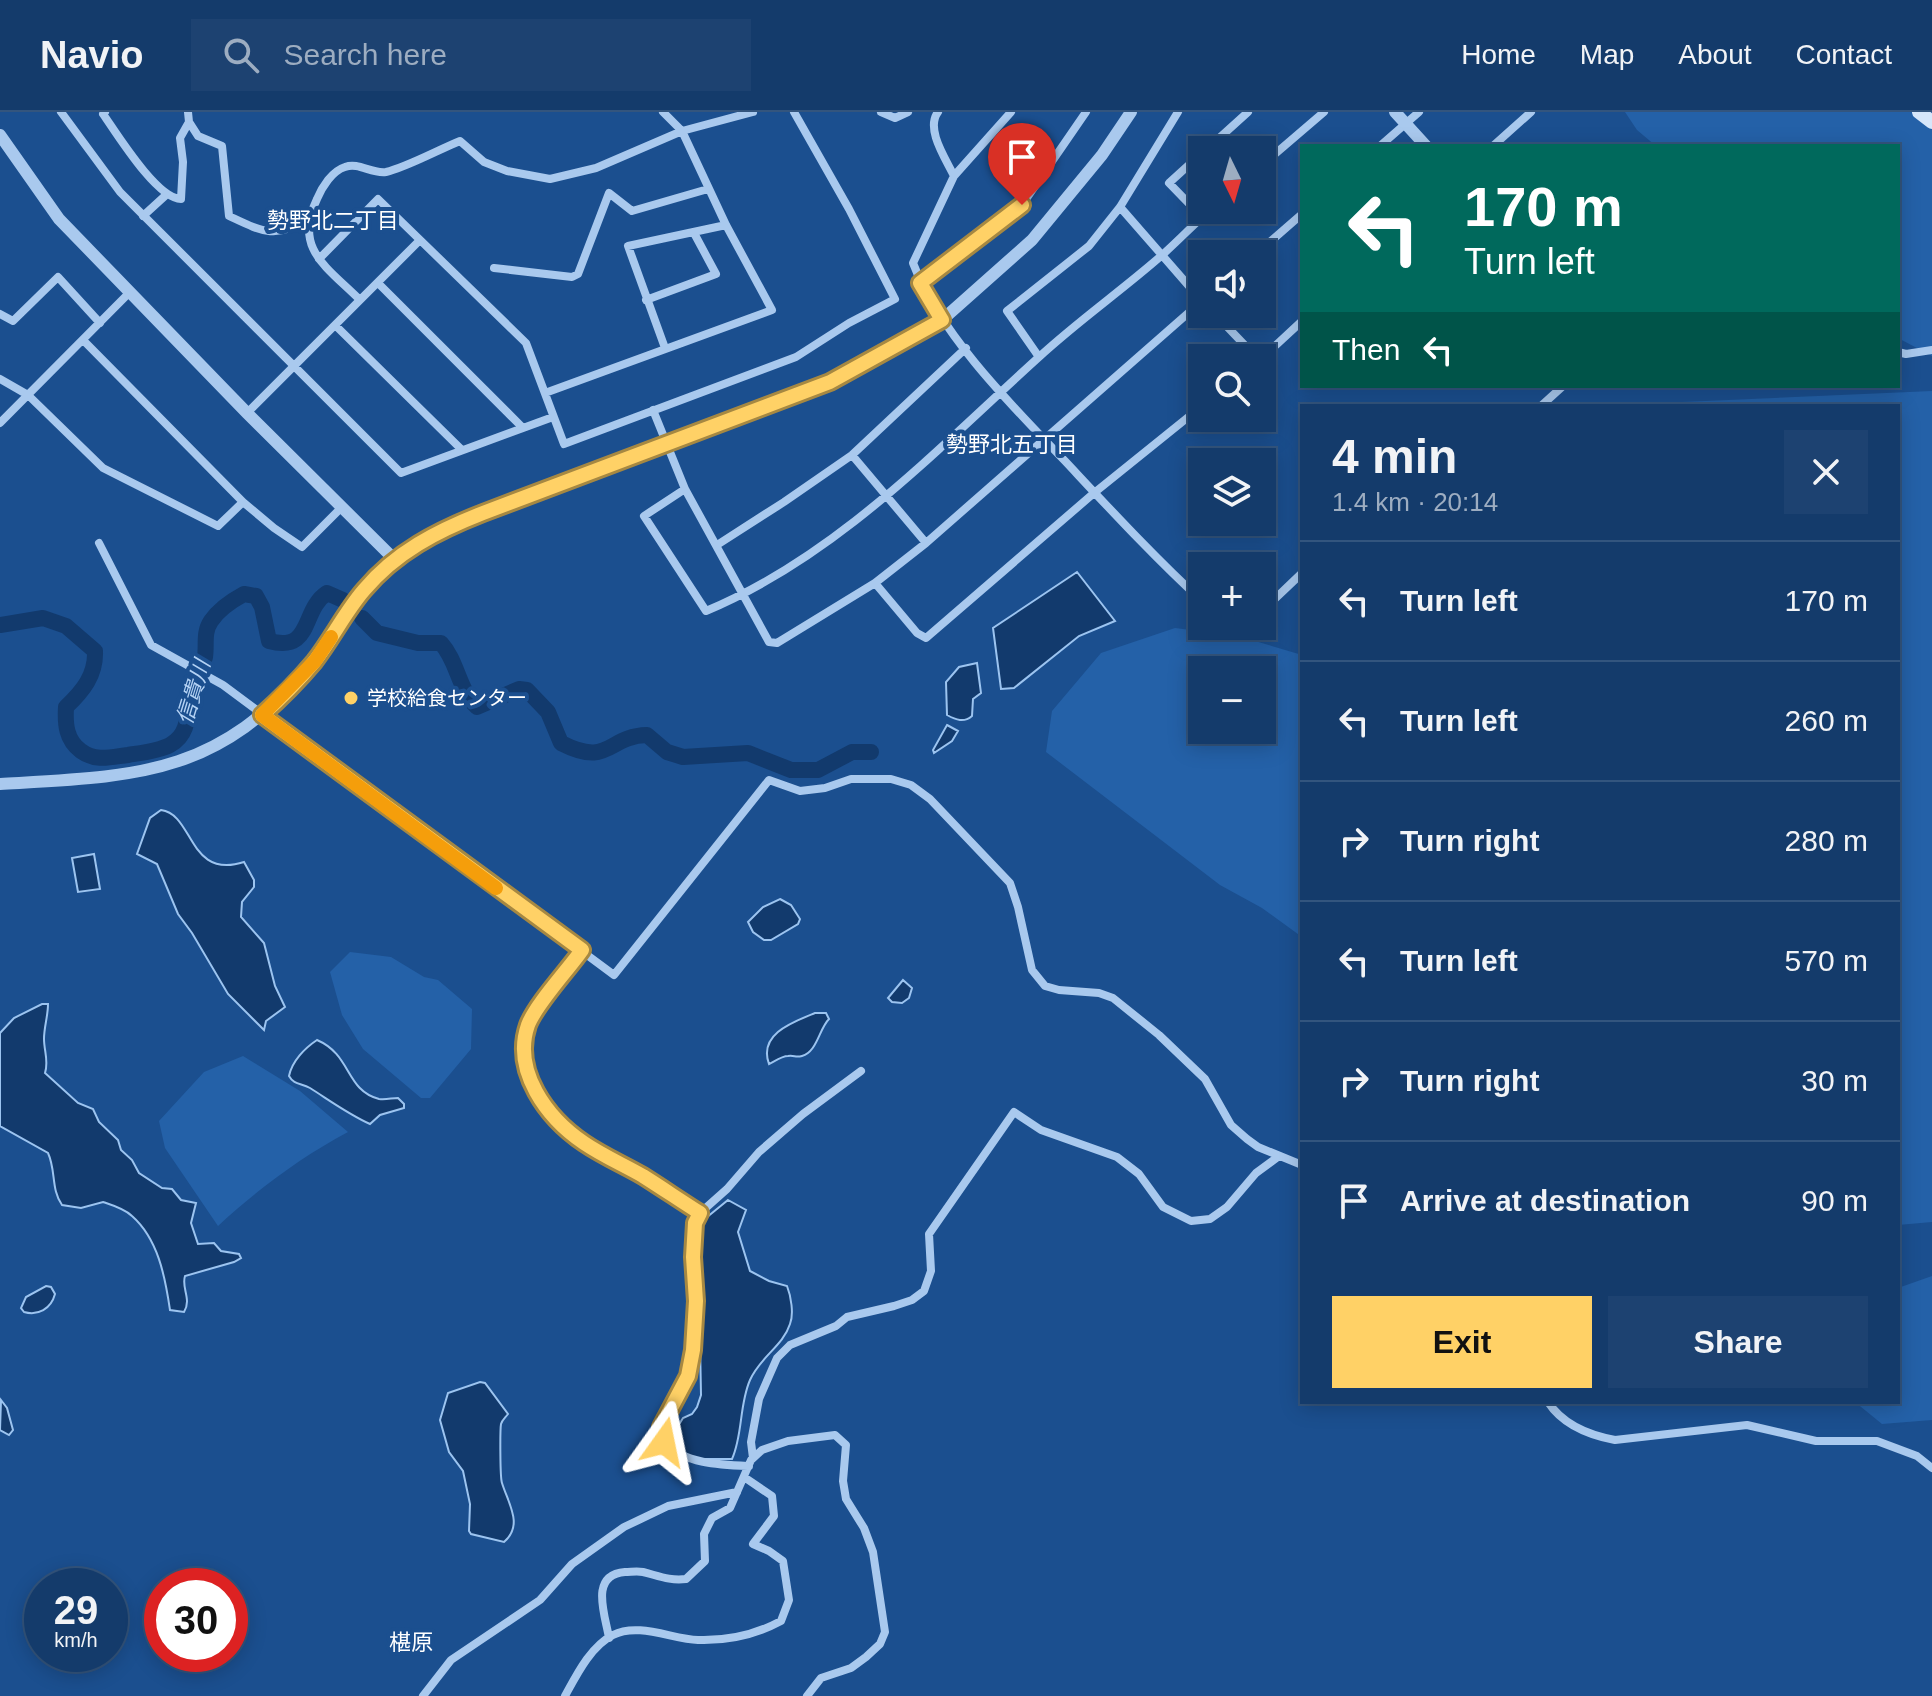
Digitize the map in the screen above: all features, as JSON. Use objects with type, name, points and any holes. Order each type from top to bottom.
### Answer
[{"type":"main road","points":[[1919,112],[1932,122]]},
{"type":"street","points":[[61,112],[120,192],[401,473],[553,417]]},
{"type":"street","points":[[105,112],[103,114],[133,156],[166,195],[181,199],[183,162],[180,138],[189,122]]},
{"type":"street","points":[[188,112],[189,122],[198,136],[222,146],[229,216],[268,233],[287,231],[307,219]]},
{"type":"street","points":[[545,393],[772,310],[726,225],[682,131],[663,112]]},
{"type":"street","points":[[360,300],[311,247],[307,219],[321,189],[334,173],[345,167],[358,166],[371,173],[389,171],[460,141],[484,162],[507,171],[550,179],[596,168],[682,131],[753,112]]},
{"type":"street","points":[[319,259],[378,199],[526,343],[564,444],[796,357],[849,323],[895,299],[794,112]]},
{"type":"street","points":[[881,112],[895,118],[908,112]]},
{"type":"street","points":[[924,112],[936,115],[933,127],[954,176]]},
{"type":"street","points":[[1011,112],[954,176],[913,263],[920,283],[942,320],[1001,394],[1188,587]]},
{"type":"street","points":[[920,283],[1022,205],[1086,112]]},
{"type":"street","points":[[0,784],[137,774],[211,749],[262,715],[315,661],[364,590],[395,560],[443,529],[830,382],[942,320],[1032,240],[1102,155],[1131,112]]},
{"type":"street","points":[[1039,357],[1007,311],[1089,246],[1120,207],[1178,112]]},
{"type":"street","points":[[1222,136],[1248,112]]},
{"type":"street","points":[[1276,153],[1324,112]]},
{"type":"street","points":[[1395,112],[1424,144]]},
{"type":"street","points":[[1382,144],[1419,112]]},
{"type":"street","points":[[1495,144],[1531,112]]},
{"type":"street","points":[[0,135],[59,219],[395,560]]},
{"type":"street","points":[[1188,166],[1169,183],[1188,203]]},
{"type":"street","points":[[494,268],[572,277],[578,274],[609,193],[632,211],[708,189]]},
{"type":"street","points":[[143,216],[166,195]]},
{"type":"street","points":[[1120,207],[1188,285]]},
{"type":"street","points":[[1272,240],[1300,216]]},
{"type":"street","points":[[685,489],[644,516],[706,611],[742,596],[815,551],[886,497],[1039,357],[1195,224]]},
{"type":"street","points":[[665,348],[628,246],[726,225]]},
{"type":"street","points":[[646,300],[716,274],[694,233]]},
{"type":"street","points":[[247,413],[419,241]]},
{"type":"street","points":[[0,314],[13,321],[58,277],[100,323]]},
{"type":"street","points":[[378,283],[523,428]]},
{"type":"street","points":[[0,423],[129,293]]},
{"type":"street","points":[[653,410],[685,489],[742,596],[769,642],[773,643],[875,583],[926,543],[1188,313]]},
{"type":"street","points":[[1275,344],[1300,323]]},
{"type":"street","points":[[336,326],[462,450]]},
{"type":"street","points":[[1229,328],[1245,344]]},
{"type":"street","points":[[83,340],[243,502],[302,547],[342,507]]},
{"type":"street","points":[[717,545],[852,455],[966,348]]},
{"type":"street","points":[[1900,352],[1932,350]]},
{"type":"street","points":[[0,379],[28,395],[103,468],[218,526],[243,502]]},
{"type":"street","points":[[1543,404],[1561,388]]},
{"type":"street","points":[[875,583],[917,633],[926,638],[1094,493],[1188,417]]},
{"type":"street","points":[[852,455],[926,543]]},
{"type":"street","points":[[99,543],[151,645],[223,685],[614,975],[769,780],[800,791],[825,788],[851,779],[891,779],[911,785],[930,799],[1010,883],[1032,970],[1045,986],[1099,993],[1113,998],[1159,1035],[1205,1079],[1231,1125],[1258,1147],[1300,1164]]},
{"type":"street","points":[[1276,598],[1300,575]]},
{"type":"street","points":[[582,950],[530,1021],[523,1042],[526,1069],[533,1087],[565,1128],[584,1144],[700,1213]]},
{"type":"street","points":[[751,1462],[705,1463],[677,1453],[664,1442],[661,1427],[688,1376],[693,1350],[695,1223],[700,1213],[770,1142],[861,1071]]},
{"type":"street","points":[[751,1462],[751,1442],[759,1399],[777,1358],[790,1345],[836,1326],[847,1317],[903,1303],[924,1291],[931,1271],[929,1234],[1014,1112],[1041,1130],[1117,1157],[1139,1174],[1163,1207],[1191,1221],[1210,1219],[1227,1207],[1256,1173],[1279,1156]]},
{"type":"street","points":[[1549,1404],[1556,1414],[1572,1426],[1615,1440],[1747,1425],[1816,1441],[1877,1441],[1917,1456],[1932,1468]]},
{"type":"street","points":[[609,1638],[601,1590],[607,1577],[639,1571],[667,1579],[686,1579],[705,1561],[704,1534],[712,1518],[730,1508],[751,1462],[762,1450],[776,1444],[835,1435],[846,1445],[843,1481],[846,1499],[864,1528],[873,1552],[885,1632],[880,1644],[851,1668],[821,1678],[807,1696]]},
{"type":"street","points":[[565,1696],[584,1663],[613,1634],[640,1631],[697,1640],[741,1637],[781,1621],[789,1600],[783,1561],[753,1544],[774,1516],[772,1496],[744,1477]]},
{"type":"street","points":[[423,1696],[451,1660],[540,1600],[572,1564],[624,1527],[668,1506],[737,1492]]},
{"type":"shaded area","points":[[1625,112],[1932,112],[1932,356],[1900,339],[1900,144],[1654,144],[1637,130]]},
{"type":"shaded area","points":[[1932,391],[1932,1222],[1900,1225],[1900,404],[1635,404]]},
{"type":"shaded area","points":[[1077,572],[1115,621],[1079,636],[1014,688],[1001,689],[993,628]]},
{"type":"shaded area","points":[[1175,628],[1188,630],[1188,640],[1251,640],[1300,654],[1300,936],[1262,908],[1220,885],[1046,752],[1052,711],[1101,653]]},
{"type":"shaded area","points":[[977,663],[981,693],[973,699],[972,716],[960,720],[947,715],[946,682],[959,667]]},
{"type":"shaded area","points":[[947,725],[958,731],[952,741],[934,753],[933,750]]},
{"type":"shaded area","points":[[161,810],[172,814],[180,822],[202,855],[212,862],[226,865],[244,862],[254,880],[254,887],[242,902],[241,917],[264,943],[275,986],[285,1007],[266,1021],[264,1030],[228,994],[178,914],[157,864],[137,854],[150,818]]},
{"type":"shaded area","points":[[94,854],[100,889],[78,892],[72,858]]},
{"type":"shaded area","points":[[780,899],[791,905],[800,919],[798,924],[771,940],[764,940],[753,932],[748,922],[763,907]]},
{"type":"shaded area","points":[[350,952],[391,957],[424,977],[438,980],[472,1009],[471,1049],[430,1098],[421,1098],[363,1049],[342,1015],[330,972]]},
{"type":"shaded area","points":[[903,980],[912,988],[909,998],[902,1003],[892,1002],[888,998]]},
{"type":"shaded area","points":[[48,1004],[44,1035],[45,1073],[78,1103],[93,1109],[99,1122],[118,1140],[121,1150],[132,1160],[139,1173],[162,1188],[172,1189],[181,1200],[196,1203],[191,1223],[198,1244],[214,1243],[221,1251],[239,1254],[241,1258],[185,1276],[187,1303],[184,1312],[170,1310],[163,1271],[141,1225],[122,1209],[103,1202],[81,1208],[62,1205],[56,1193],[48,1153],[0,1126],[0,1033],[14,1018]]},
{"type":"shaded area","points":[[815,1013],[826,1013],[829,1019],[811,1050],[802,1056],[786,1056],[769,1064],[768,1045],[773,1037],[788,1025]]},
{"type":"shaded area","points":[[317,1040],[337,1054],[360,1088],[379,1099],[398,1098],[404,1108],[380,1115],[370,1124],[293,1081],[289,1076],[293,1065]]},
{"type":"shaded area","points":[[243,1056],[300,1091],[348,1132],[280,1175],[218,1226],[165,1148],[159,1121],[204,1072]]},
{"type":"shaded area","points":[[728,1200],[746,1210],[738,1232],[750,1271],[787,1286],[792,1305],[791,1320],[787,1332],[750,1380],[732,1459],[680,1459],[670,1439],[683,1418],[692,1414],[697,1407],[701,1395],[700,1342],[704,1293],[699,1230],[701,1222]]},
{"type":"shaded area","points":[[1932,1276],[1932,1420],[1882,1424],[1857,1404],[1900,1404],[1900,1287]]},
{"type":"shaded area","points":[[46,1286],[51,1287],[55,1294],[50,1304],[39,1312],[24,1312],[21,1308],[26,1297]]},
{"type":"shaded area","points":[[485,1383],[508,1414],[501,1424],[501,1473],[514,1521],[510,1535],[504,1542],[469,1531],[470,1504],[463,1471],[449,1452],[440,1420],[448,1393]]},
{"type":"shaded area","points":[[1,1400],[7,1408],[13,1430],[9,1435],[0,1430]]},
{"type":"waterway","name":"信貴川","points":[[0,625],[43,618],[66,626],[95,651],[87,682],[66,707],[66,725],[69,737],[81,751],[92,757],[110,758],[155,750],[178,740],[186,726],[192,684],[205,657],[209,625],[230,602],[244,594],[256,596],[262,607],[269,641],[283,643],[300,636],[313,609],[327,593],[343,600]]},
{"type":"waterway","name":"信貴川","points":[[362,618],[377,633],[418,643],[441,643],[477,707],[519,689],[527,690],[548,712],[561,743],[577,750],[599,752],[624,740],[647,735],[667,752],[683,757],[748,753],[791,770],[818,770],[852,752],[871,752]]},
{"type":"slow traffic","points":[[331,637],[315,661],[262,715],[496,888]]},
{"type":"place","name":"学校給食センター","points":[[351,698]]},
{"type":"district","name":"勢野北二丁目","points":[[333,220]]},
{"type":"district","name":"勢野北五丁目","points":[[1012,444]]},
{"type":"district","name":"椹原","points":[[411,1642]]},
{"type":"route","points":[[664,1442],[661,1427],[688,1376],[693,1350],[696,1301],[693,1257],[695,1223],[700,1213],[584,1144],[565,1128],[546,1105],[533,1087],[526,1069],[523,1042],[530,1021],[582,950],[262,715],[315,661],[364,590],[418,543],[483,513],[830,382],[942,320],[920,283],[1022,205]]}]
